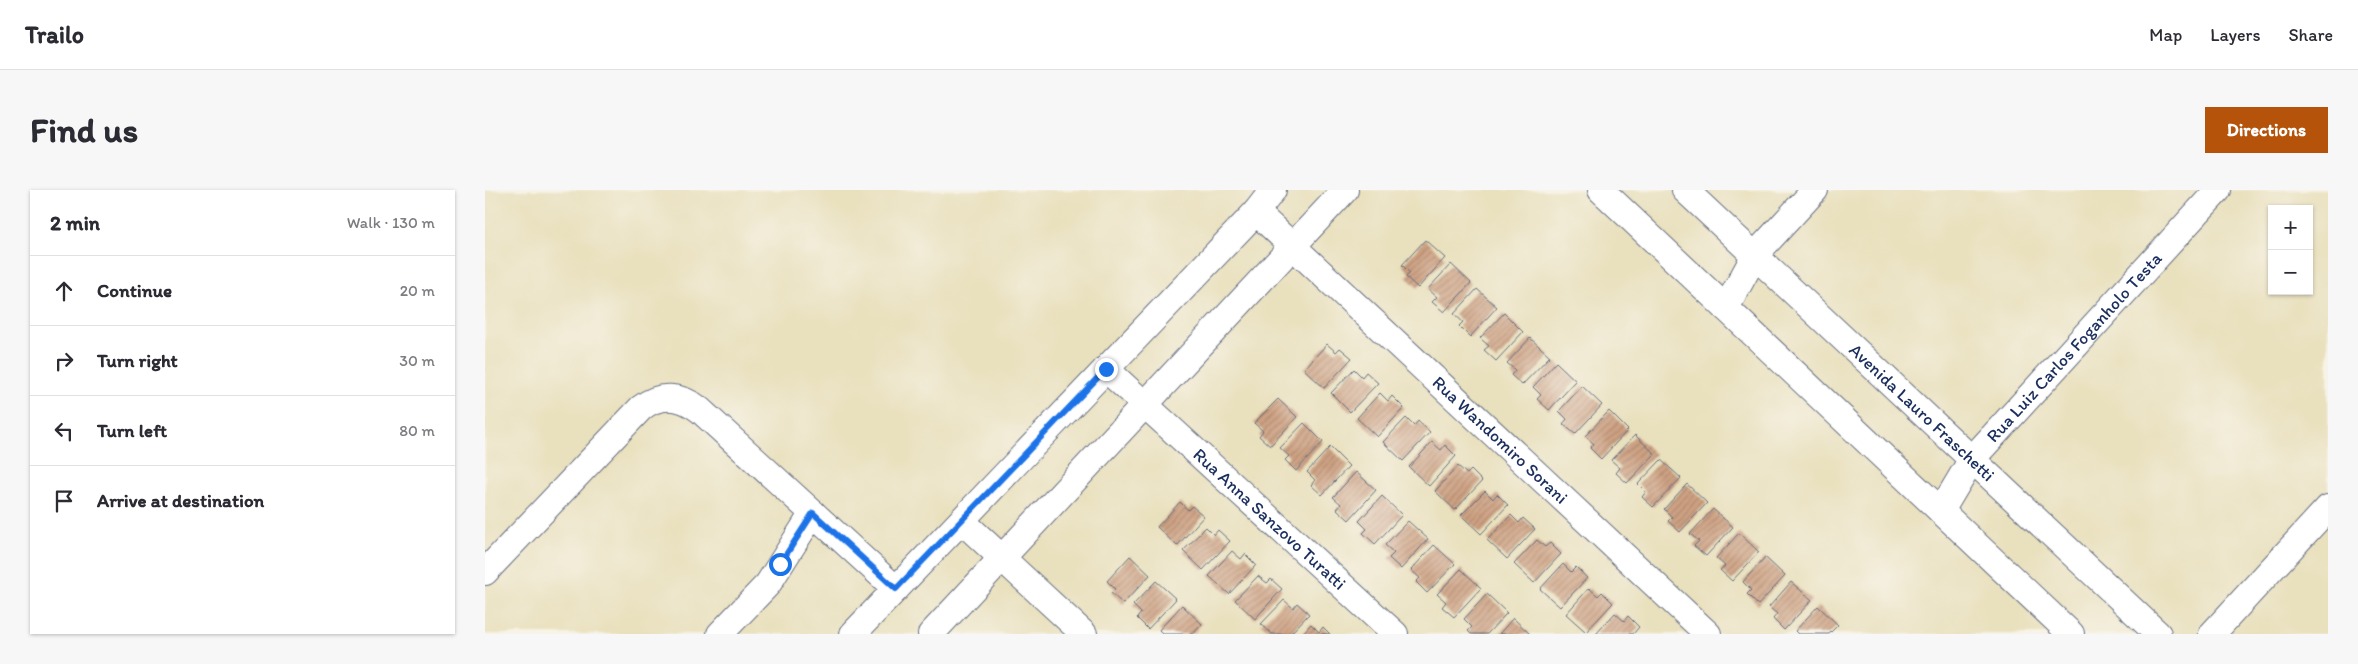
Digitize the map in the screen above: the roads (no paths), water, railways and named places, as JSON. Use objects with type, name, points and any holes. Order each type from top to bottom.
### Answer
[{"type":"street","points":[[853,634],[1256,212],[1273,190]]},
{"type":"street","points":[[931,634],[1345,190]]},
{"type":"street","points":[[1601,190],[2071,634]]},
{"type":"street","name":"Avenida Lauro Fraschetti","points":[[1685,190],[2158,634]]},
{"type":"street","points":[[1726,308],[1755,255],[1815,190]]},
{"type":"street","name":"Rua Luiz Carlos Foganholo Testa","points":[[1941,511],[1972,459],[2218,190]]},
{"type":"street","name":"Rua Wandomiro Sorani","points":[[1256,212],[1707,634]]},
{"type":"street","name":"Rua Anna Sanzovo Turatti","points":[[1106,369],[1395,634]]},
{"type":"street","points":[[485,572],[641,408],[648,402],[665,397],[684,400],[700,410],[896,589]]},
{"type":"street","points":[[2212,634],[2328,508]]},
{"type":"street","points":[[720,634],[768,584],[813,513]]},
{"type":"street","points":[[962,521],[1083,634]]}]
